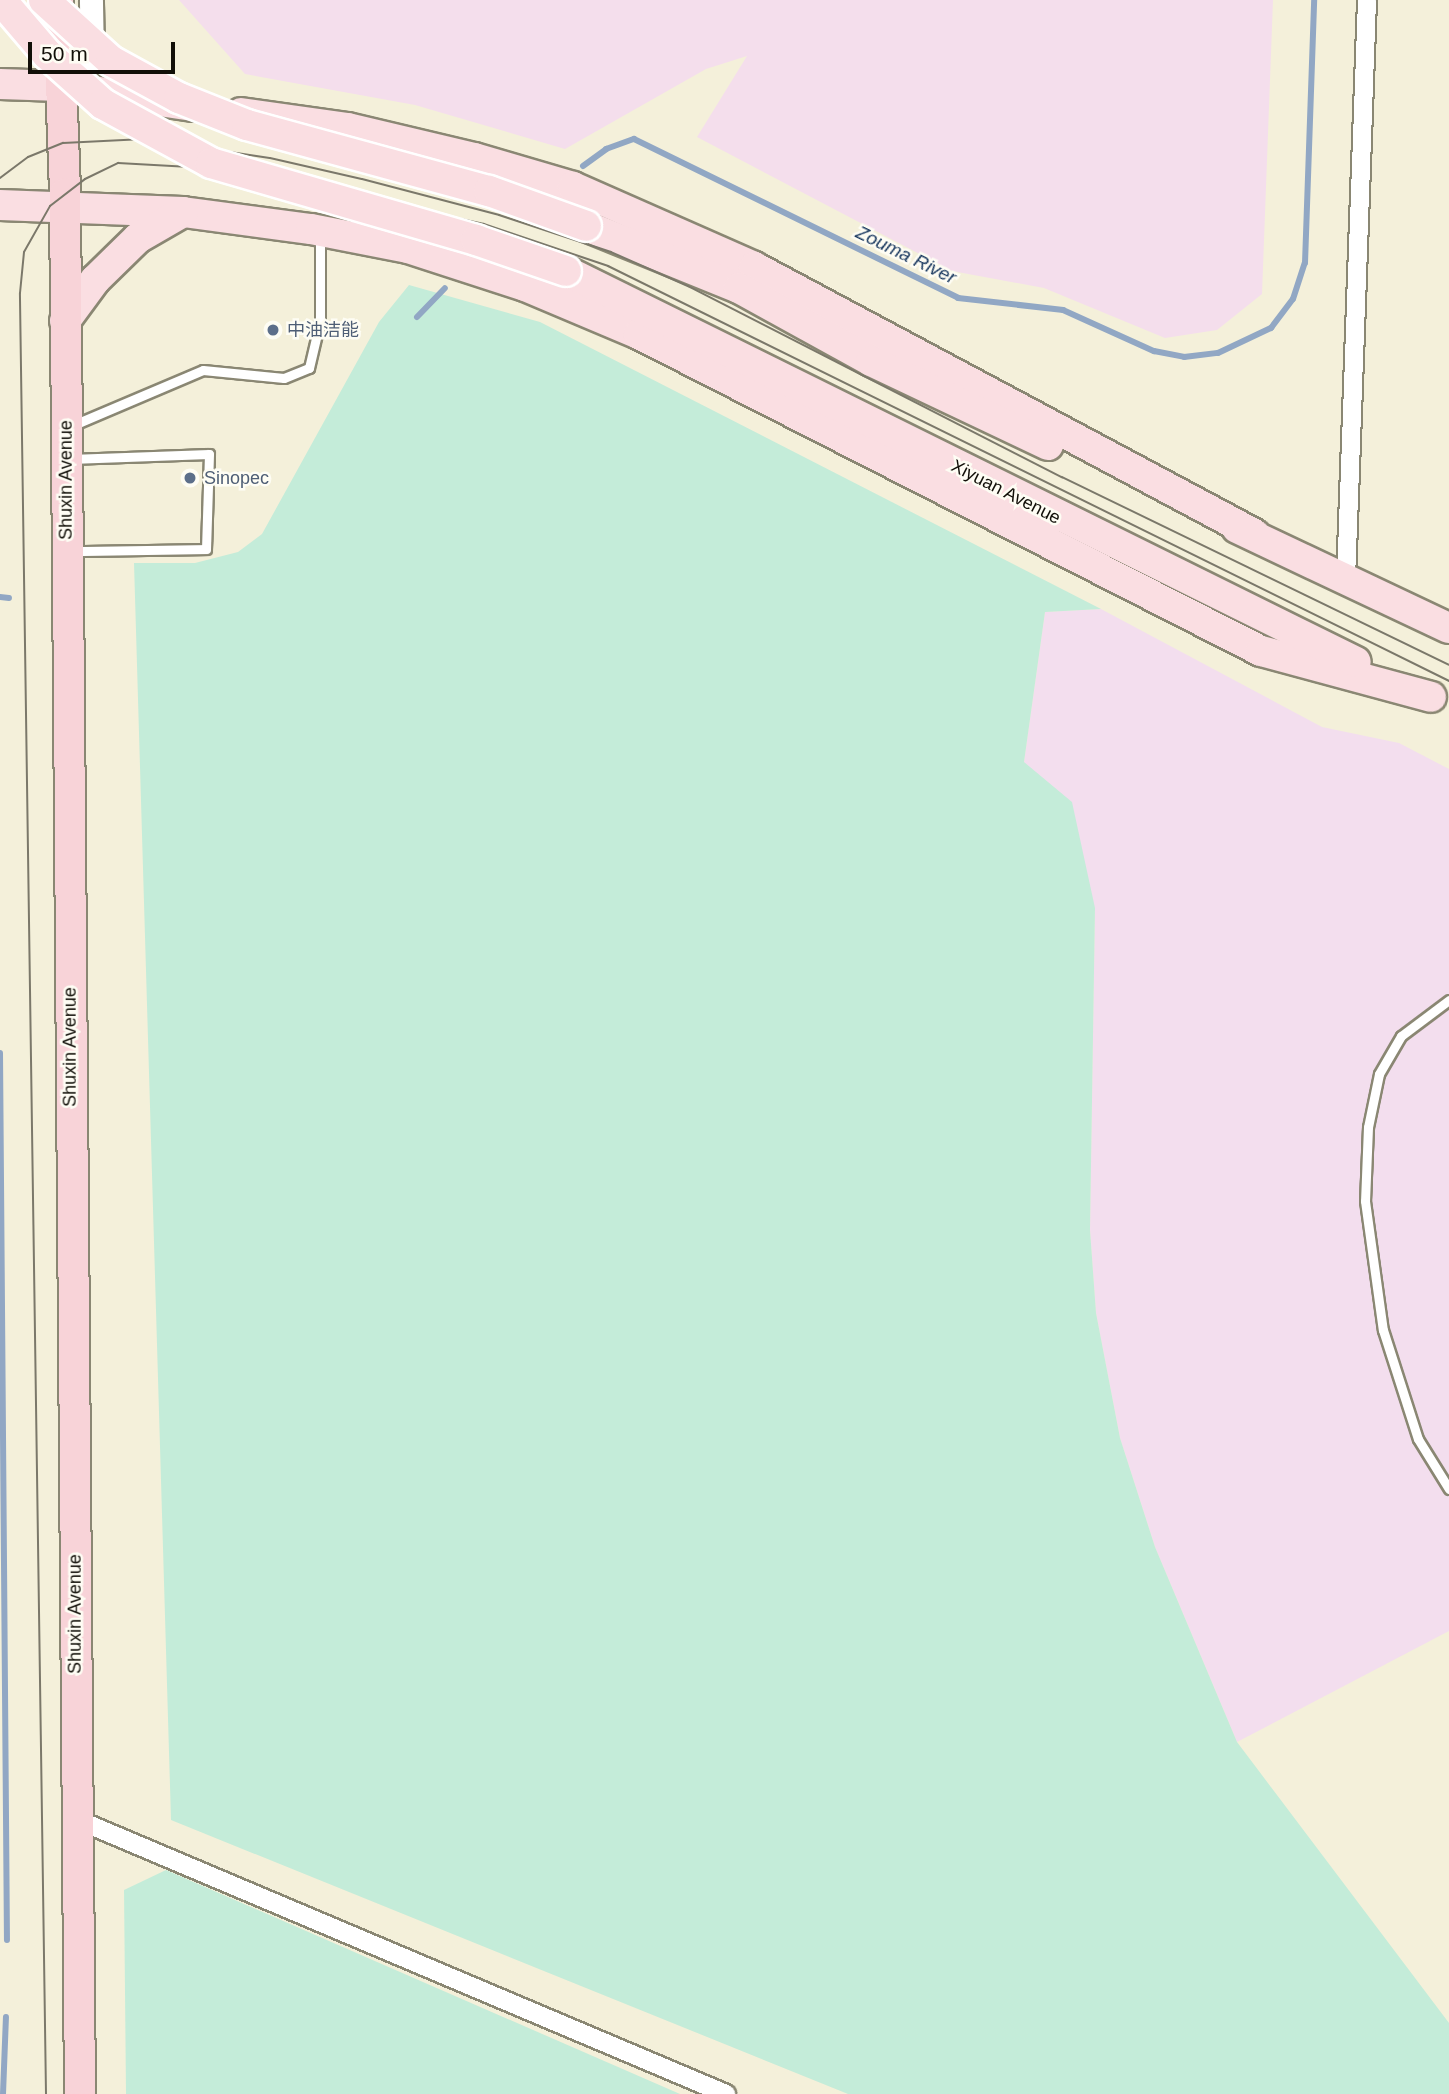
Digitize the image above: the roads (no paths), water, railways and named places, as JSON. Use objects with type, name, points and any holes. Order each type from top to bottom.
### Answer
[{"type":"highway","name":"Shuxin Avenue","points":[[58,0],[64,207],[80,2087]]},
{"type":"main road","name":"Xiyuan Avenue","points":[[1,0],[47,54],[103,104],[211,163],[476,240],[566,271],[1161,569],[1440,702]]},
{"type":"main road","points":[[44,0],[111,61],[179,99],[247,125],[489,191],[586,226],[739,288],[871,361],[1115,477],[1254,534]]},
{"type":"main road","points":[[0,84],[60,86],[348,128],[474,158],[573,187],[754,267],[1254,534],[1449,628]]},
{"type":"main road","points":[[0,205],[183,212],[320,231],[408,247],[525,286],[626,329],[1261,651],[1440,702]]},
{"type":"main road","points":[[65,320],[95,280],[138,238],[183,212]]},
{"type":"street","points":[[60,86],[92,60],[91,0]]},
{"type":"street","points":[[1346,579],[1367,0]]},
{"type":"street","points":[[76,1819],[726,2094]]},
{"type":"lane","points":[[66,428],[203,370],[284,378],[309,368],[320,321],[320,231]]},
{"type":"lane","points":[[66,459],[209,454],[206,549],[67,551]]},
{"type":"lane","points":[[1449,999],[1401,1036],[1379,1073],[1368,1127],[1365,1201],[1382,1330],[1418,1439],[1449,1489]]},
{"type":"waterway","name":"Zouma River","points":[[583,166],[606,149],[634,139],[958,298],[1063,310],[1154,351],[1184,357],[1218,353],[1271,328],[1293,299],[1305,263],[1314,0]]},
{"type":"waterway","name":"Zouma River","points":[[417,317],[445,288]]},
{"type":"waterway","name":"Zouma River","points":[[0,597],[9,598]]},
{"type":"waterway","points":[[0,1053],[7,1940]]},
{"type":"waterway","points":[[3,2094],[6,2017]]},
{"type":"tram line","points":[[0,178],[28,157],[63,143],[144,139],[270,158],[362,179],[499,215],[611,252],[690,287],[1062,477],[1449,665]]},
{"type":"tram line","points":[[46,2094],[20,293],[24,252],[50,206],[85,179],[118,163],[226,169],[484,224],[608,266],[1449,681]]},
{"type":"place","name":"中油洁能","points":[[273,330]]},
{"type":"place","name":"Sinopec","points":[[190,478]]}]
